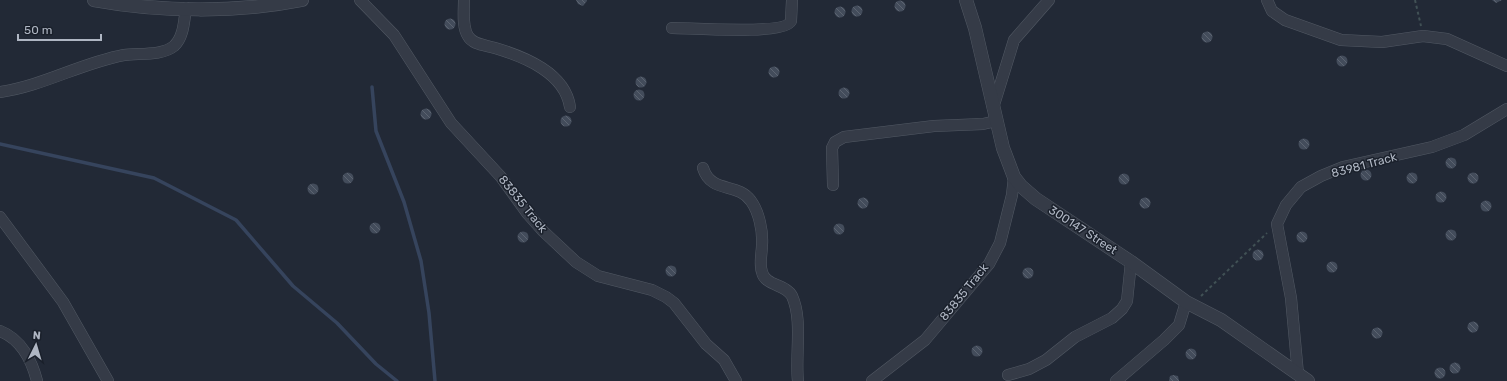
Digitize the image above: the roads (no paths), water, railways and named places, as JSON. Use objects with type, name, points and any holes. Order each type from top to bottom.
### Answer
[{"type":"street","points":[[94,0],[186,8],[267,7],[302,0]]},
{"type":"street","name":"83835 Track","points":[[360,0],[394,35],[451,122],[501,177],[527,214],[543,231],[576,262],[598,276],[652,290],[674,303],[706,344],[724,360],[736,381]]},
{"type":"street","points":[[464,0],[465,26],[469,38],[478,44],[503,50],[543,69],[556,79],[565,89],[570,107]]},
{"type":"street","points":[[672,28],[758,30],[785,26],[791,21],[792,0]]},
{"type":"street","name":"300147 Street","points":[[966,0],[975,28],[996,121],[1014,178],[1036,199],[1131,262],[1192,300],[1303,377]]},
{"type":"street","points":[[993,108],[1014,40],[1049,0]]},
{"type":"street","points":[[1267,0],[1272,11],[1285,20],[1341,40],[1382,42],[1423,36],[1446,38],[1507,66]]},
{"type":"street","points":[[0,92],[34,85],[70,71],[118,56],[168,50],[178,41],[182,33],[186,8]]},
{"type":"street","name":"83981 Track","points":[[1303,377],[1291,298],[1277,224],[1286,205],[1301,188],[1321,176],[1343,167],[1432,147],[1464,135],[1507,109]]},
{"type":"street","points":[[833,185],[832,148],[835,142],[844,137],[934,126],[983,124],[996,121]]},
{"type":"street","points":[[703,168],[712,183],[740,192],[752,203],[761,229],[762,272],[766,279],[788,290],[794,302],[798,335],[798,381]]},
{"type":"street","name":"83835 Track","points":[[872,381],[925,340],[988,264],[1002,236],[1012,195],[1014,178]]},
{"type":"street","points":[[0,218],[63,302],[108,381]]},
{"type":"street","points":[[1008,375],[1029,369],[1041,363],[1075,337],[1112,318],[1122,309],[1127,301],[1131,262]]},
{"type":"street","points":[[1116,381],[1164,340],[1179,325],[1192,300]]},
{"type":"street","points":[[0,331],[14,339],[22,347],[35,372],[37,381]]},
{"type":"waterway","points":[[372,87],[376,131],[404,202],[421,261],[429,313],[435,381]]},
{"type":"waterway","points":[[0,144],[154,178],[236,220],[293,286],[337,323],[376,364],[397,381]]}]
